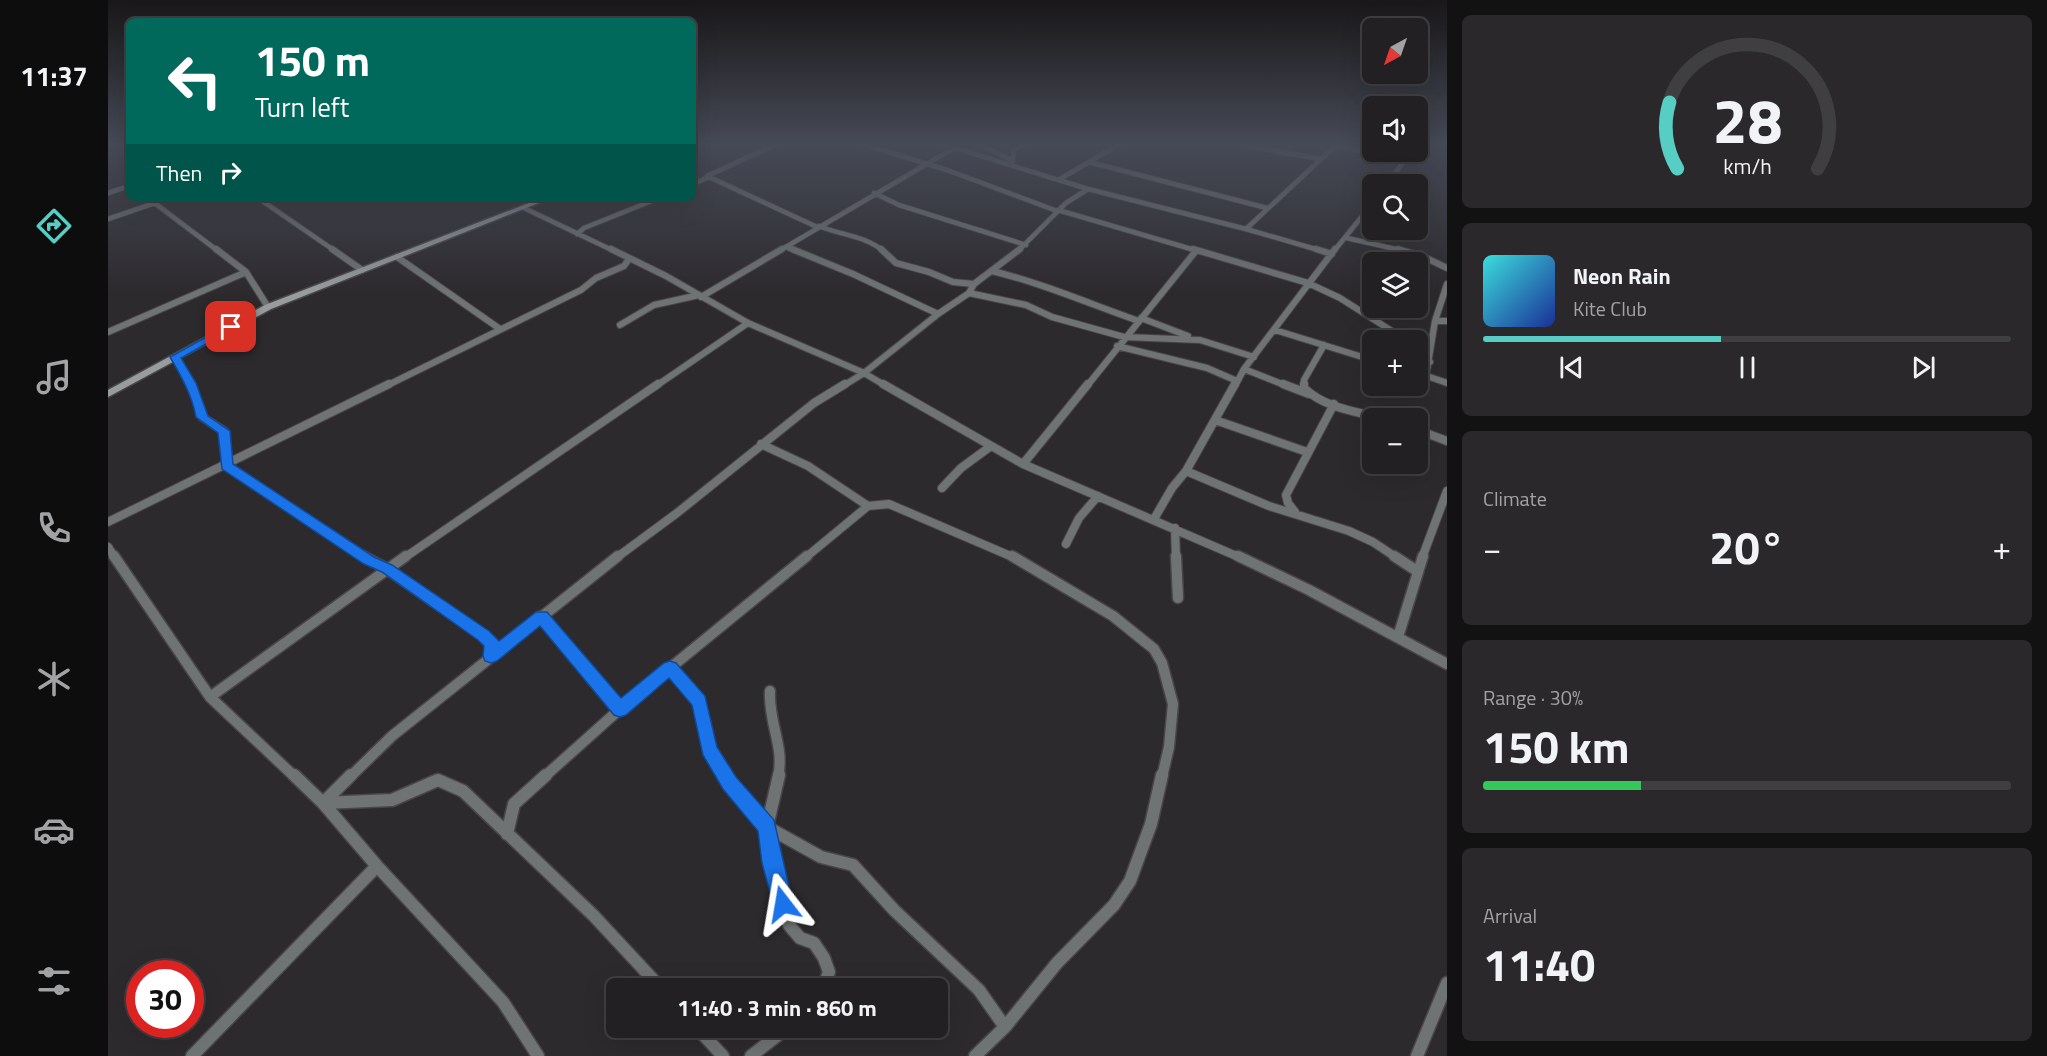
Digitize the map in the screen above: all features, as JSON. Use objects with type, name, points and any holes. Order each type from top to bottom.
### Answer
[{"type":"street","points":[[747,194],[818,227],[837,234],[854,236],[876,245],[896,263],[953,282],[974,284]]},
{"type":"street","points":[[620,325],[654,305],[700,296],[788,248],[872,194]]},
{"type":"street","points":[[877,194],[899,205],[1026,245]]},
{"type":"street","points":[[1016,194],[1058,210],[1195,252],[1308,283],[1340,298],[1390,330]]},
{"type":"street","points":[[323,803],[392,736],[491,656],[636,542],[677,513],[814,403],[864,373],[938,314],[969,293],[974,284],[1026,245],[1058,210],[1080,194]]},
{"type":"street","points":[[1109,194],[1246,229],[1332,254]]},
{"type":"street","points":[[1214,194],[1267,208]]},
{"type":"street","points":[[1246,229],[1282,194]]},
{"type":"street","points":[[152,201],[246,273],[268,308]]},
{"type":"street","points":[[262,201],[362,270]]},
{"type":"street","points":[[110,391],[268,308],[541,201]]},
{"type":"street","points":[[577,234],[584,228],[651,201]]},
{"type":"street","points":[[108,219],[155,203]]},
{"type":"street","points":[[524,208],[666,276],[748,323],[864,373],[1023,464],[1175,528],[1309,590],[1447,664]]},
{"type":"street","points":[[1154,519],[1172,488],[1186,471],[1244,369],[1308,283],[1362,218]]},
{"type":"street","points":[[1347,238],[1423,256],[1447,268]]},
{"type":"street","points":[[788,248],[854,274],[938,314]]},
{"type":"street","points":[[1023,464],[1195,252]]},
{"type":"street","points":[[397,257],[500,329]]},
{"type":"street","points":[[108,522],[227,466],[581,290],[597,278],[624,266],[629,259]]},
{"type":"street","points":[[992,272],[1024,279],[1054,292],[1254,357]]},
{"type":"street","points":[[108,332],[246,273]]},
{"type":"street","points":[[1428,369],[1435,321],[1447,284]]},
{"type":"street","points":[[969,293],[1026,305],[1052,317],[1124,338],[1200,340]]},
{"type":"street","points":[[1435,321],[1447,321]]},
{"type":"street","points":[[210,697],[387,569],[748,323]]},
{"type":"street","points":[[1275,330],[1362,357]]},
{"type":"street","points":[[1310,394],[1304,388],[1304,380],[1324,345]]},
{"type":"street","points":[[1117,346],[1207,368],[1237,381]]},
{"type":"street","points":[[176,357],[191,383],[202,417],[224,431],[227,466]]},
{"type":"street","points":[[1244,369],[1334,404],[1362,412]]},
{"type":"street","points":[[1428,377],[1447,383]]},
{"type":"street","points":[[1296,512],[1288,503],[1286,495],[1334,404]]},
{"type":"street","points":[[1215,420],[1307,452]]},
{"type":"street","points":[[1428,434],[1447,441]]},
{"type":"street","points":[[761,444],[808,466],[868,506]]},
{"type":"street","points":[[942,488],[961,468],[991,446]]},
{"type":"street","points":[[227,466],[369,560],[387,569],[483,636],[492,644],[491,656]]},
{"type":"street","points":[[1186,471],[1238,494],[1296,512],[1374,542],[1417,571]]},
{"type":"street","points":[[1398,637],[1417,571],[1447,491]]},
{"type":"street","points":[[1066,544],[1079,518],[1098,496]]},
{"type":"street","points":[[507,834],[514,804],[620,709],[868,506],[888,504],[1006,553],[1104,610],[1137,633],[1154,649],[1162,663],[1173,704],[1168,747],[1151,824],[1130,881],[1114,905],[1057,963],[1005,1027],[975,1056]]},
{"type":"street","points":[[1175,528],[1178,598]]},
{"type":"street","points":[[108,548],[210,697],[323,803],[377,867],[410,898],[503,1002],[538,1056]]},
{"type":"street","points":[[541,616],[620,709]]},
{"type":"street","points":[[670,668],[699,702],[709,749],[730,783],[767,827],[821,857],[853,865],[894,910],[979,990],[1005,1027]]},
{"type":"street","points":[[770,690],[769,706],[782,760],[767,827],[772,863],[789,925],[800,938],[814,943],[824,958],[829,972],[827,978]]},
{"type":"street","points":[[323,803],[392,800],[438,780],[463,791],[593,915],[652,978]]},
{"type":"street","points":[[192,1056],[377,867]]},
{"type":"street","points":[[1417,1056],[1447,983]]},
{"type":"street","points":[[706,1038],[723,1056]]},
{"type":"street","points":[[751,1056],[774,1038]]},
{"type":"route","points":[[231,327],[176,357],[191,383],[202,417],[224,431],[227,466],[439,604],[492,644],[491,656],[541,616],[620,709],[670,668],[699,702],[709,749],[730,783],[767,827],[772,863],[783,904]]}]
